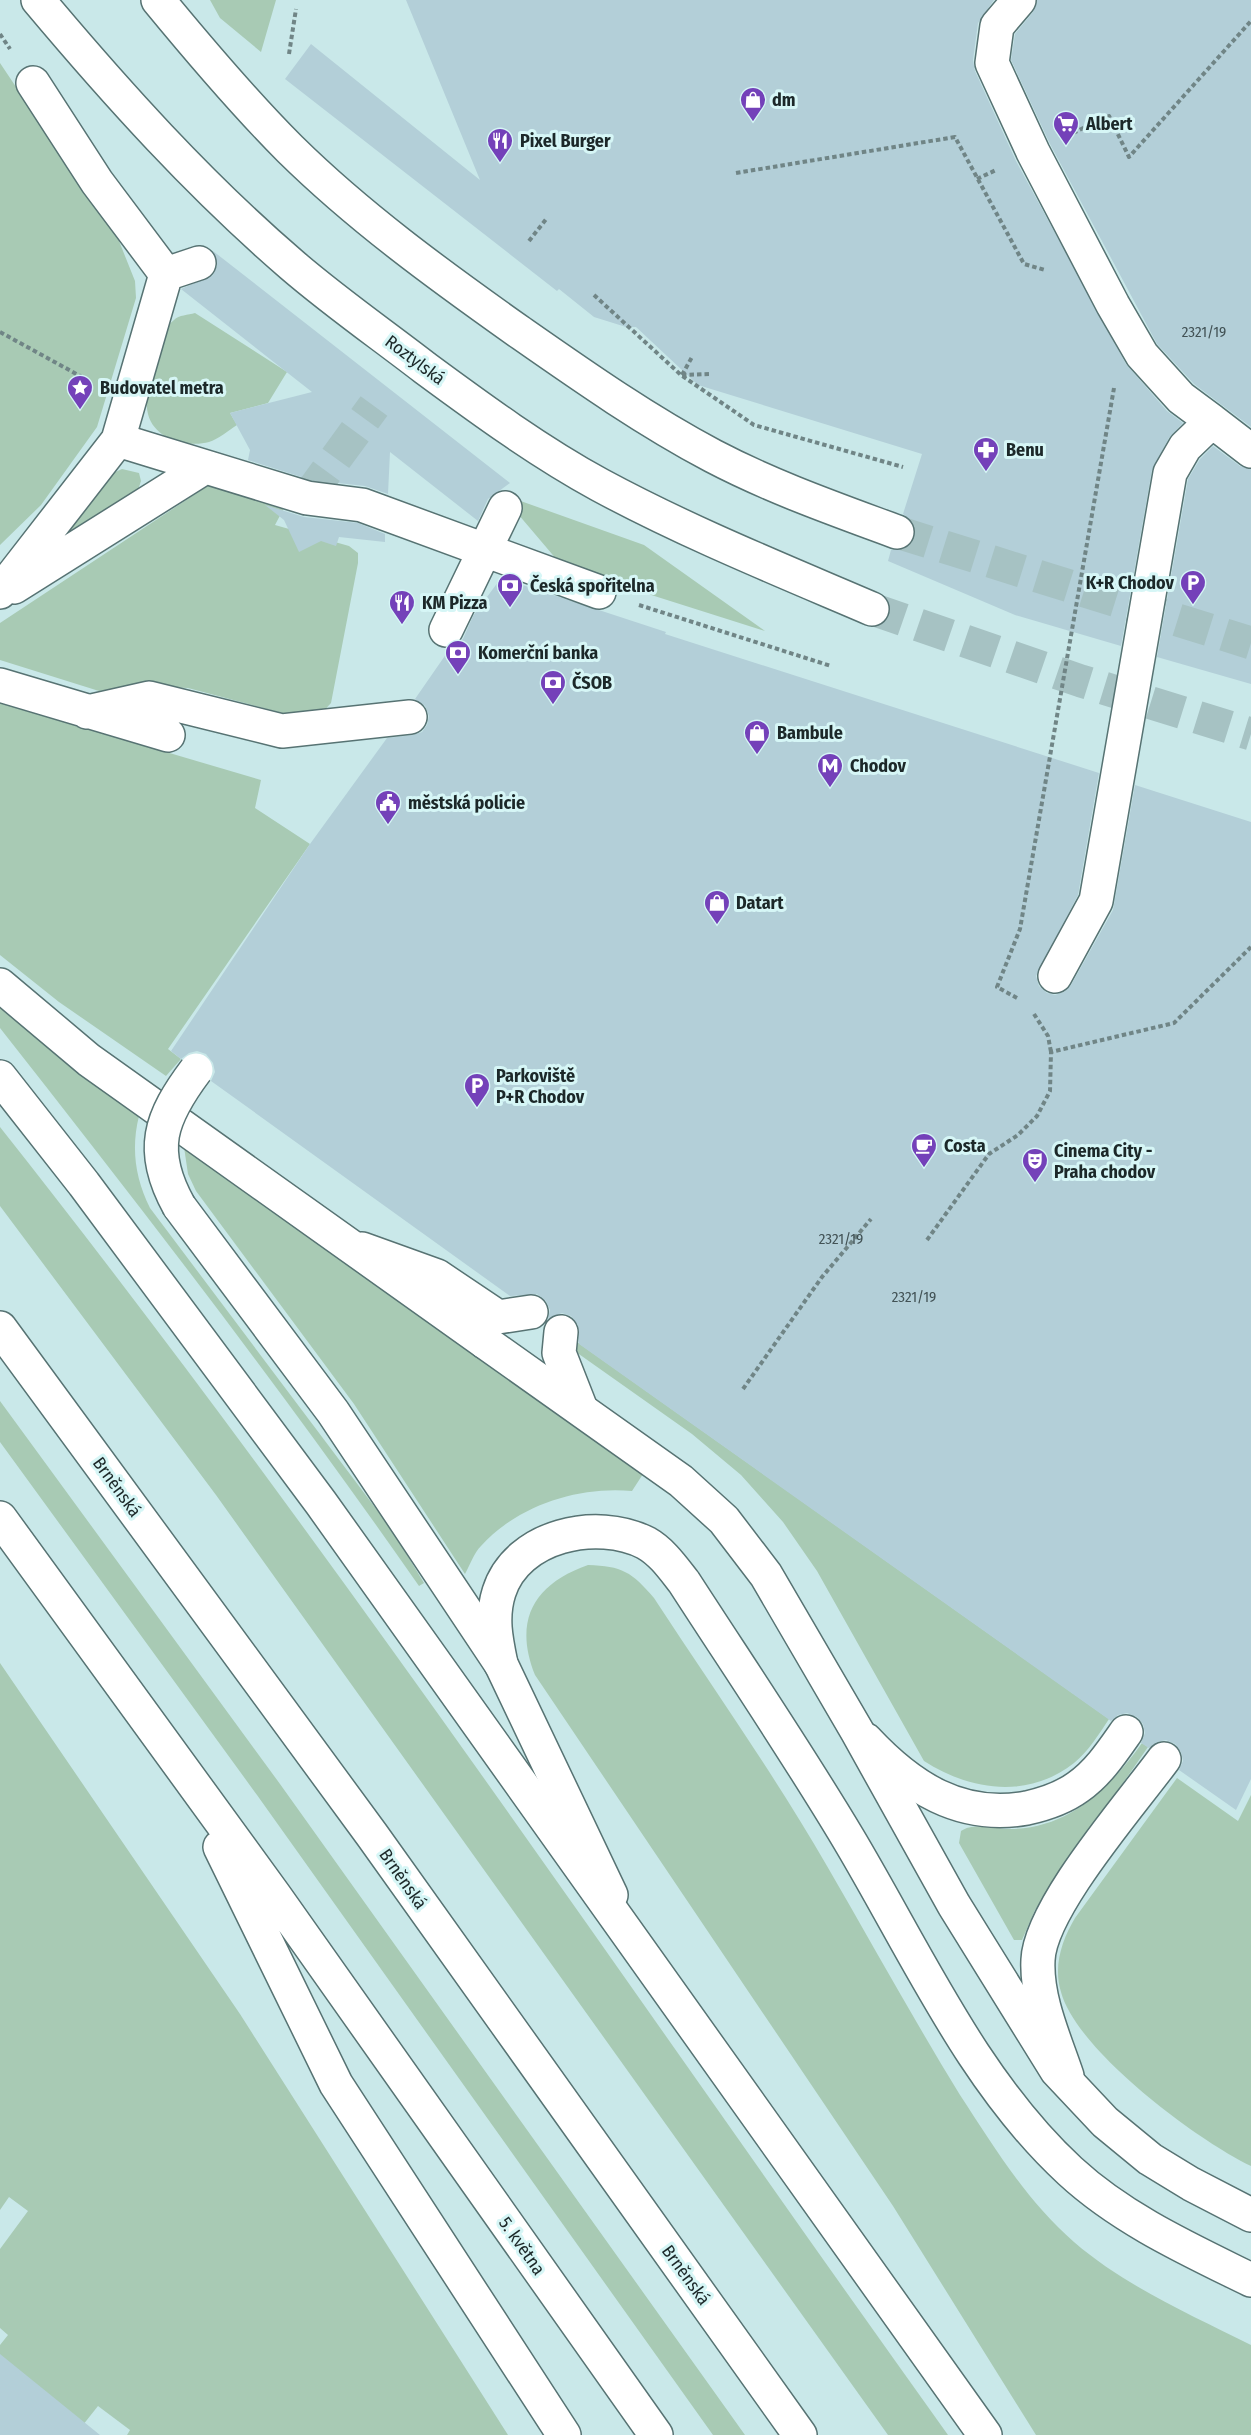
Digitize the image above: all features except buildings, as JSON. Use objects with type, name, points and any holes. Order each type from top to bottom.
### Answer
[{"type":"main road","name":"Roztylská","points":[[38,0],[181,161],[283,257],[350,311],[486,412],[600,484],[659,515],[872,609]]},
{"type":"main road","points":[[158,0],[217,71],[291,150],[367,218],[461,291],[560,360],[714,456],[802,497],[897,532]]},
{"type":"main road","points":[[1018,0],[997,26],[992,63],[1033,152],[1113,305],[1142,355],[1181,398],[1251,450]]},
{"type":"main road","points":[[33,83],[97,182],[166,274]]},
{"type":"main road","points":[[166,274],[199,263]]},
{"type":"main road","points":[[0,594],[118,440],[166,274]]},
{"type":"main road","points":[[1056,976],[1096,901],[1170,473],[1185,447],[1212,421]]},
{"type":"main road","points":[[118,440],[307,498],[362,505],[599,592]]},
{"type":"main road","points":[[0,594],[205,467]]},
{"type":"main road","points":[[446,630],[505,508]]},
{"type":"main road","points":[[0,685],[168,735]]},
{"type":"main road","points":[[87,712],[149,698],[282,731],[410,717]]},
{"type":"main road","points":[[0,985],[89,1060],[681,1481],[724,1520],[766,1575],[982,1952],[1044,2053],[1072,2089],[1105,2122],[1150,2159],[1191,2184],[1251,2215]]},
{"type":"main road","points":[[196,1070],[174,1103],[162,1130],[160,1155],[169,1188],[186,1215],[333,1412],[501,1664],[631,1937]]},
{"type":"main road","points":[[0,1077],[84,1184],[239,1391],[985,2435]]},
{"type":"main road","points":[[348,1244],[438,1276],[498,1317],[531,1312]]},
{"type":"main road","name":"Brněnská","points":[[0,1328],[372,1835],[800,2435]]},
{"type":"main road","points":[[561,1332],[559,1353],[581,1409]]},
{"type":"main road","points":[[0,1518],[181,1768],[336,2084],[564,2435]]},
{"type":"main road","points":[[501,1664],[495,1612],[507,1574],[522,1558],[540,1546],[566,1536],[592,1530],[623,1534],[654,1549],[684,1582],[848,1837],[982,2067],[1027,2128],[1070,2172],[1144,2226],[1251,2280]]},
{"type":"main road","points":[[857,1731],[881,1756],[933,1794],[968,1809],[1006,1812],[1045,1804],[1077,1788],[1096,1772],[1126,1732]]},
{"type":"main road","points":[[1072,2089],[1046,2012],[1038,1960],[1041,1944],[1051,1916],[1164,1759]]},
{"type":"main road","name":"5. května","points":[[181,1768],[656,2435]]},
{"type":"path","points":[[289,54],[296,9]]},
{"type":"path","points":[[977,179],[1109,116],[1129,157],[1251,21]]},
{"type":"path","points":[[736,172],[955,137],[1024,264],[1055,273]]},
{"type":"path","points":[[529,241],[547,218]]},
{"type":"path","points":[[594,295],[681,375],[754,425],[903,467]]},
{"type":"path","points":[[0,332],[129,403]]},
{"type":"path","points":[[681,375],[692,357]]},
{"type":"path","points":[[681,375],[710,374]]},
{"type":"path","points":[[1019,1000],[997,987],[1020,929],[1116,376]]},
{"type":"path","points":[[599,592],[831,666]]},
{"type":"path","points":[[1051,1052],[1174,1023],[1251,947]]},
{"type":"path","points":[[927,1240],[989,1155],[1018,1135],[1037,1116],[1050,1091],[1051,1052],[1048,1036],[1032,1011]]},
{"type":"path","points":[[743,1389],[822,1277],[871,1219]]},
{"type":"green space","points":[[210,0],[276,0],[261,52],[220,18]]},
{"type":"green space","points":[[0,63],[119,241],[135,281],[136,298],[97,427],[41,505],[0,545]]},
{"type":"green space","points":[[195,313],[287,372],[268,403],[230,413],[237,425],[212,441],[200,444],[172,440],[157,430],[151,423],[147,403],[148,378],[160,338],[178,317]]},
{"type":"green space","points":[[122,469],[139,473],[141,481],[138,490],[69,533],[67,530],[111,474]]},
{"type":"green space","points":[[215,481],[285,506],[275,525],[349,546],[358,553],[331,703],[320,715],[301,718],[188,688],[150,686],[99,691],[0,660],[0,623]]},
{"type":"green space","points":[[501,494],[644,545],[765,631],[563,567]]},
{"type":"green space","points":[[0,703],[261,780],[255,808],[310,844],[168,1049],[181,1059],[166,1076],[59,1002],[0,955]]},
{"type":"green space","points":[[0,1008],[87,1080],[139,1116],[135,1140],[136,1163],[150,1208],[392,1530],[424,1583],[419,1586],[318,1444],[214,1304],[0,1028]]},
{"type":"green space","points":[[0,1127],[124,1286],[364,1611],[948,2435],[888,2435],[216,1495],[0,1206]]},
{"type":"green space","points":[[184,1147],[643,1474],[632,1491],[612,1490],[571,1495],[531,1509],[513,1519],[481,1546],[465,1574],[354,1404],[196,1191],[188,1174]]},
{"type":"green space","points":[[577,1342],[1109,1719],[1089,1748],[1079,1759],[1057,1774],[1038,1782],[1019,1786],[999,1787],[961,1779],[924,1761],[817,1571],[783,1522],[741,1475],[692,1434],[576,1352]]},
{"type":"green space","points":[[0,1401],[280,1784],[745,2435],[713,2435],[257,1795],[0,1442]]},
{"type":"green space","points":[[588,1565],[610,1567],[626,1572],[654,1598],[807,1832],[960,2095],[1012,2172],[1041,2209],[1074,2242],[1115,2272],[1159,2299],[1251,2345],[1251,2435],[1036,2435],[893,2206],[535,1675],[526,1637],[533,1606],[554,1582]]},
{"type":"green space","points":[[0,1663],[240,2014],[508,2435],[127,2435],[130,2430],[98,2406],[75,2435],[0,2355],[0,2345],[8,2335],[0,2328],[0,2249],[28,2211],[9,2197],[0,2210]]},
{"type":"green space","points":[[1142,1743],[1148,1747],[1035,1910],[1022,1940],[1014,1940],[959,1843],[961,1831],[978,1826],[1011,1829],[1032,1827],[1070,1813],[1102,1790],[1130,1760]]},
{"type":"green space","points":[[1177,1778],[1238,1821],[1251,1795],[1251,2166],[1171,2115],[1114,2066],[1090,2040],[1072,2015],[1061,1992],[1059,1982],[1060,1954],[1075,1918]]},
{"type":"tunnel","points":[[307,498],[374,406]]},
{"type":"tunnel","points":[[897,532],[1251,643]]},
{"type":"tunnel","points":[[872,609],[1081,681],[1251,734]]},
{"type":"place","name":"dm","points":[[753,123]]},
{"type":"place","name":"Albert","points":[[1066,147]]},
{"type":"place","name":"Pixel Burger","points":[[500,164]]},
{"type":"place","name":"Budovatel metra","points":[[80,411]]},
{"type":"place","name":"Benu","points":[[986,473]]},
{"type":"place","name":"K+R Chodov","points":[[1193,606]]},
{"type":"place","name":"Česká spořitelna","points":[[510,609]]},
{"type":"place","name":"KM Pizza","points":[[402,626]]},
{"type":"place","name":"Komerční banka","points":[[458,676]]},
{"type":"place","name":"ČSOB","points":[[553,706]]},
{"type":"place","name":"Bambule","points":[[757,756]]},
{"type":"place","name":"Chodov","points":[[830,789]]},
{"type":"place","name":"městská policie","points":[[388,826]]},
{"type":"place","name":"Datart","points":[[717,926]]},
{"type":"place","name":"Parkoviště P+R Chodov","points":[[477,1109]]},
{"type":"place","name":"Costa","points":[[924,1169]]},
{"type":"place","name":"Cinema City - Praha chodov","points":[[1035,1184]]}]
